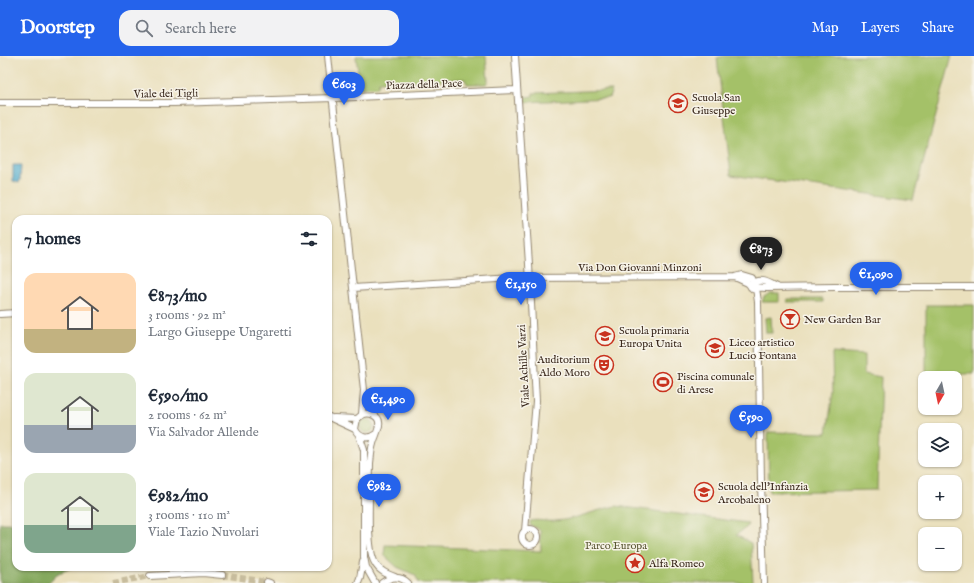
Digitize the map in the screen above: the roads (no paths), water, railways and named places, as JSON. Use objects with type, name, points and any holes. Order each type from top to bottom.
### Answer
[{"type":"street","points":[[328,56],[364,390],[372,414],[378,419],[379,423],[370,463],[370,550],[376,565],[385,573],[400,578],[408,583]]},
{"type":"street","name":"Viale Achille Varzi","points":[[515,56],[536,401],[525,531]]},
{"type":"street","name":"Piazza della Pace","points":[[333,98],[517,90]]},
{"type":"street","name":"Viale dei Tigli","points":[[0,103],[174,103],[333,98]]},
{"type":"street","name":"Via Don Giovanni Minzoni","points":[[353,288],[529,278],[735,277],[754,285]]},
{"type":"street","points":[[764,583],[758,310],[754,285],[779,287],[974,287]]},
{"type":"street","points":[[0,314],[12,312]]},
{"type":"street","points":[[355,429],[364,390]]},
{"type":"street","points":[[332,417],[372,414]]},
{"type":"street","points":[[332,419],[355,429],[360,435],[364,450],[364,557],[358,583]]},
{"type":"street","points":[[360,435],[370,438],[376,434]]},
{"type":"street","points":[[364,557],[366,567],[376,583]]},
{"type":"street","points":[[760,583],[763,567]]},
{"type":"street","points":[[150,576],[203,574],[222,575]]},
{"type":"street","points":[[382,583],[395,577]]},
{"type":"water","points":[[13,165],[21,165],[19,183],[13,181]]},
{"type":"tunnel","points":[[222,575],[267,582]]},
{"type":"tunnel","points":[[113,583],[150,576]]},
{"type":"place","name":"Scuola San Giuseppe","points":[[678,103]]},
{"type":"place","name":"New Garden Bar","points":[[790,319]]},
{"type":"place","name":"Scuola primaria Europa Unita","points":[[605,336]]},
{"type":"place","name":"Liceo artistico Lucio Fontana","points":[[715,348]]},
{"type":"place","name":"Auditorium Aldo Moro","points":[[604,365]]},
{"type":"place","name":"Piscina comunale di Arese","points":[[663,382]]},
{"type":"place","name":"Scuola dell'Infanzia Arcobaleno","points":[[704,492]]},
{"type":"place","name":"Alfa Romeo","points":[[635,563]]},
{"type":"park label","name":"Parco Europa","points":[[616,545]]}]
